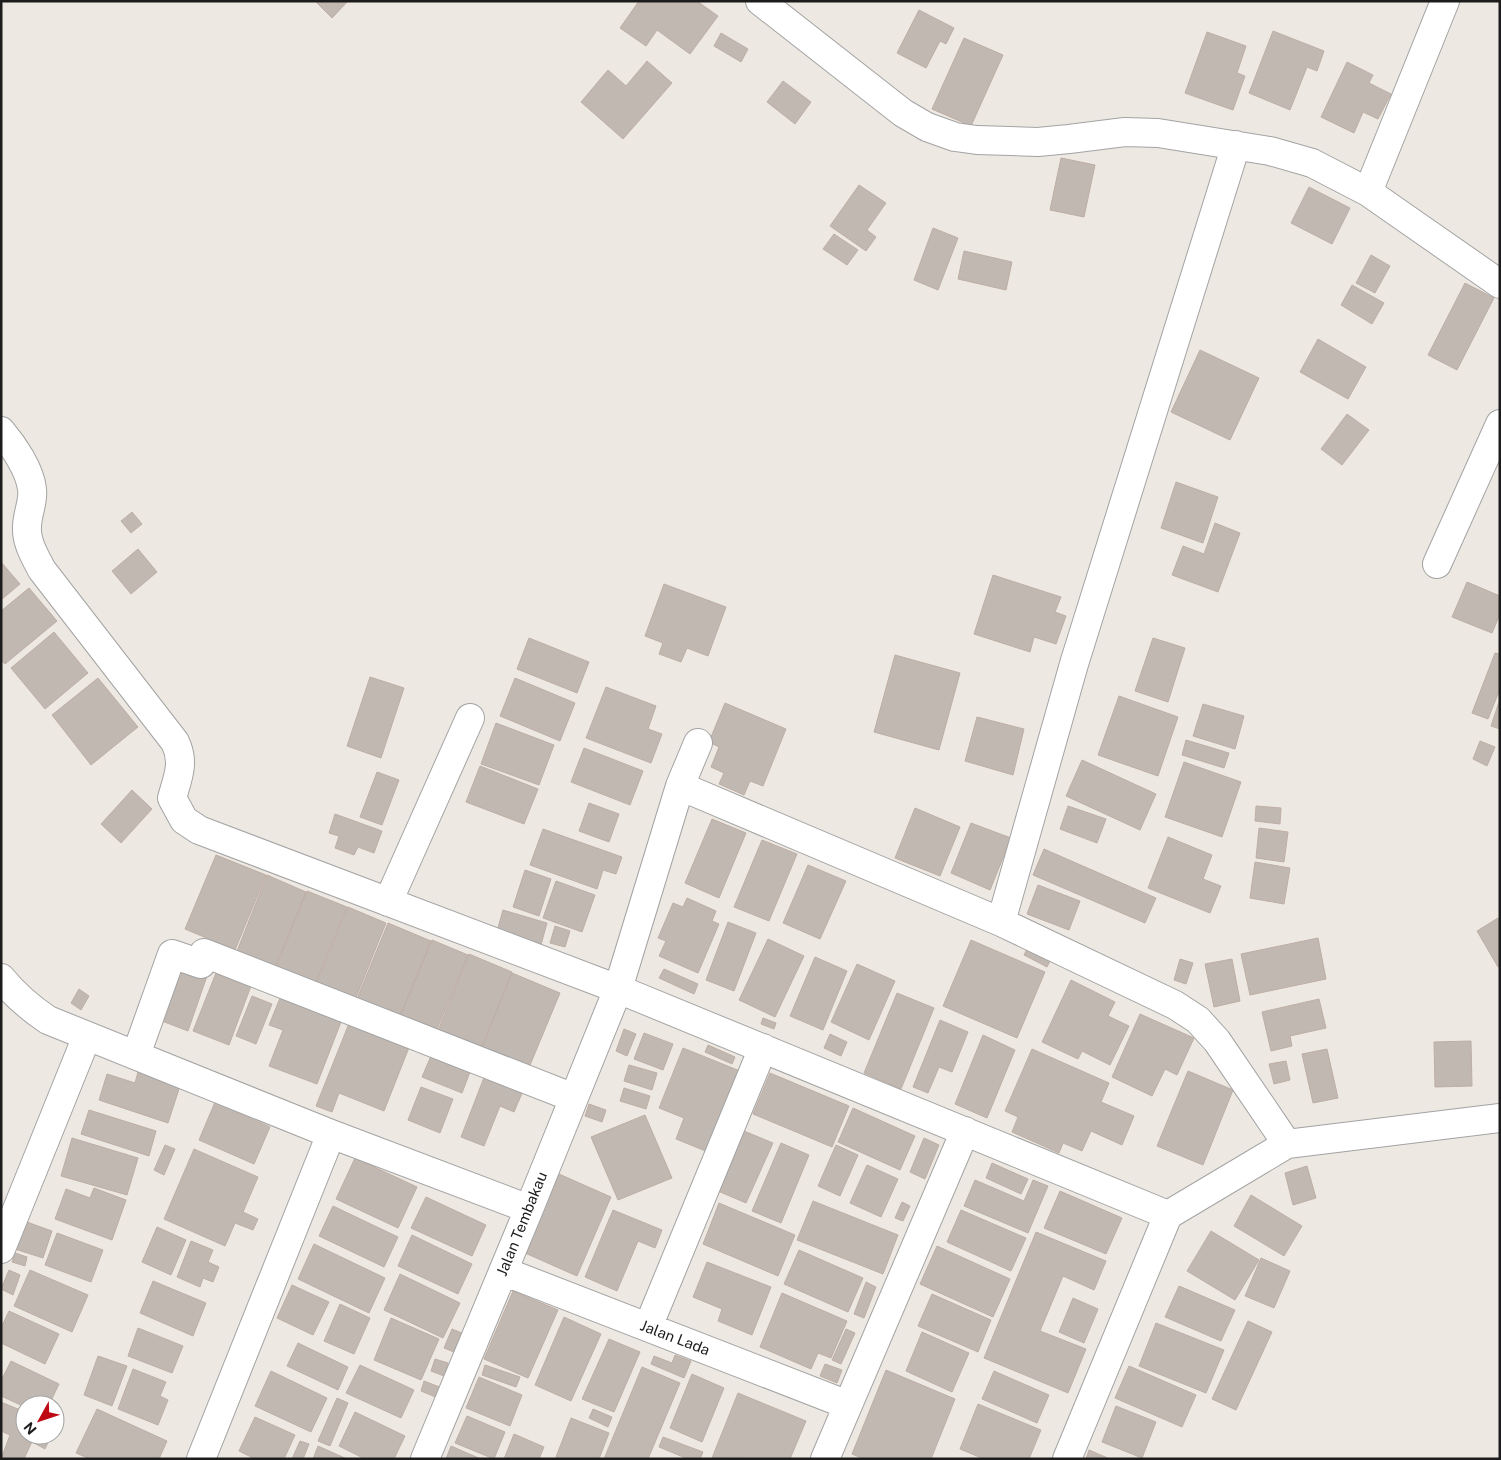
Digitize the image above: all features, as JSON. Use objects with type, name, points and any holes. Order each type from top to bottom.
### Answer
[{"type":"street","points":[[760,1],[903,113],[927,127],[954,137],[977,140],[1038,142],[1125,132],[1158,133],[1270,151],[1312,163],[1368,192],[1500,284]]},
{"type":"street","points":[[1368,192],[1445,1]]},
{"type":"street","points":[[1001,922],[1074,664],[1236,145]]},
{"type":"street","points":[[1437,564],[1500,424]]},
{"type":"street","points":[[1,431],[9,441],[30,478],[33,490],[27,528],[33,555],[42,570],[175,742],[180,752],[180,767],[172,798],[184,820],[199,830],[618,989],[1168,1215]]},
{"type":"street","points":[[388,902],[470,718]]},
{"type":"street","name":"Jalan Tembakau","points":[[425,1459],[618,989],[680,786],[698,743]]},
{"type":"street","points":[[680,786],[1001,922],[1175,1005],[1198,1020],[1217,1041],[1287,1144]]},
{"type":"street","points":[[136,1055],[172,954],[201,964],[204,953],[574,1098]]},
{"type":"street","points":[[1,978],[29,1007],[48,1020],[331,1134],[529,1209]]},
{"type":"street","points":[[1,1249],[87,1036]]},
{"type":"street","points":[[648,1327],[763,1048]]},
{"type":"street","points":[[1067,1459],[1168,1215],[1287,1144],[1500,1118]]},
{"type":"street","points":[[825,1459],[965,1131]]},
{"type":"street","points":[[201,1459],[331,1134]]},
{"type":"street","name":"Jalan Lada","points":[[503,1271],[848,1405]]},
{"type":"building","points":[[315,1],[348,1],[332,18]]},
{"type":"building","points":[[639,1],[697,1],[718,16],[690,54],[657,30],[646,46],[620,28]]},
{"type":"building","points":[[919,10],[954,28],[946,44],[940,41],[926,68],[897,53]]},
{"type":"building","points":[[1273,31],[1324,51],[1317,71],[1307,67],[1290,110],[1249,93]]},
{"type":"building","points":[[1207,32],[1246,46],[1237,73],[1245,76],[1233,110],[1185,93]]},
{"type":"building","points":[[721,33],[748,49],[741,62],[714,46]]},
{"type":"building","points":[[964,38],[1003,55],[971,126],[932,109]]},
{"type":"building","points":[[647,61],[672,83],[623,139],[581,102],[608,70],[626,86]]},
{"type":"building","points":[[1347,62],[1373,75],[1369,83],[1391,94],[1378,119],[1363,112],[1354,133],[1321,117]]},
{"type":"building","points":[[783,81],[811,102],[795,124],[767,102]]},
{"type":"building","points":[[1061,158],[1095,165],[1084,217],[1050,210]]},
{"type":"building","points":[[859,185],[886,203],[867,230],[876,237],[866,251],[830,226]]},
{"type":"building","points":[[1309,187],[1350,208],[1332,244],[1291,223]]},
{"type":"building","points":[[933,228],[958,238],[938,290],[914,280]]},
{"type":"building","points":[[834,234],[858,250],[847,265],[823,249]]},
{"type":"building","points":[[964,251],[1012,262],[1006,290],[958,279]]},
{"type":"building","points":[[1371,255],[1390,266],[1375,293],[1356,283]]},
{"type":"building","points":[[1465,283],[1494,298],[1457,370],[1428,355]]},
{"type":"building","points":[[1352,285],[1384,303],[1372,324],[1341,305]]},
{"type":"building","points":[[1318,339],[1366,367],[1348,399],[1300,372]]},
{"type":"building","points":[[1200,350],[1259,378],[1230,440],[1171,412]]},
{"type":"building","points":[[1347,414],[1369,430],[1342,465],[1321,449]]},
{"type":"building","points":[[1176,482],[1218,497],[1203,543],[1161,528]]},
{"type":"building","points":[[132,512],[142,524],[131,533],[121,521]]},
{"type":"building","points":[[1215,523],[1240,533],[1218,592],[1172,575],[1183,546],[1204,554]]},
{"type":"building","points":[[138,549],[157,572],[131,594],[112,571]]},
{"type":"building","points":[[1,562],[20,584],[1,600]]},
{"type":"building","points":[[993,575],[1061,597],[1055,612],[1066,616],[1056,644],[1034,637],[1030,652],[974,634]]},
{"type":"building","points":[[1467,582],[1500,596],[1500,614],[1492,633],[1452,617]]},
{"type":"building","points":[[664,584],[726,607],[708,656],[687,648],[681,662],[659,654],[663,643],[645,636]]},
{"type":"building","points":[[29,588],[57,621],[5,664],[1,660],[1,611]]},
{"type":"building","points":[[54,632],[88,673],[45,709],[11,668]]},
{"type":"building","points":[[529,638],[589,662],[577,693],[517,669]]},
{"type":"building","points":[[1153,638],[1185,648],[1168,702],[1135,691]]},
{"type":"building","points":[[1495,653],[1500,654],[1500,694],[1498,694],[1488,719],[1472,713]]},
{"type":"building","points":[[895,655],[960,673],[939,750],[874,732]]},
{"type":"building","points":[[370,677],[404,688],[381,758],[347,746]]},
{"type":"building","points":[[98,678],[138,727],[91,765],[52,715]]},
{"type":"building","points":[[515,678],[575,703],[560,741],[500,716]]},
{"type":"building","points":[[606,687],[656,706],[648,729],[662,734],[651,763],[586,738]]},
{"type":"building","points":[[1119,696],[1178,717],[1158,776],[1098,755]]},
{"type":"building","points":[[1500,702],[1500,729],[1491,726]]},
{"type":"building","points":[[725,703],[786,729],[763,786],[750,781],[744,795],[719,784],[724,773],[711,767],[719,747],[709,742]]},
{"type":"building","points":[[1203,704],[1244,716],[1235,749],[1193,736]]},
{"type":"building","points":[[977,717],[1024,729],[1013,775],[965,761]]},
{"type":"building","points":[[496,723],[554,745],[539,785],[481,764]]},
{"type":"building","points":[[1186,740],[1229,753],[1224,768],[1182,755]]},
{"type":"building","points":[[1480,741],[1495,747],[1487,766],[1473,759]]},
{"type":"building","points":[[584,748],[643,771],[630,805],[571,782]]},
{"type":"building","points":[[1082,760],[1156,794],[1140,830],[1066,796]]},
{"type":"building","points":[[1184,762],[1241,782],[1222,837],[1165,817]]},
{"type":"building","points":[[480,766],[538,789],[524,824],[466,802]]},
{"type":"building","points":[[377,772],[399,780],[382,825],[360,817]]},
{"type":"building","points":[[132,790],[152,809],[121,843],[101,824]]},
{"type":"building","points":[[589,803],[619,814],[609,842],[579,831]]},
{"type":"building","points":[[1068,806],[1106,819],[1097,843],[1060,829]]},
{"type":"building","points":[[1256,806],[1281,808],[1280,824],[1255,821]]},
{"type":"building","points":[[915,808],[960,827],[940,876],[895,858]]},
{"type":"building","points":[[335,814],[382,831],[374,853],[358,847],[354,855],[335,848],[339,836],[329,833]]},
{"type":"building","points":[[712,819],[746,833],[719,898],[685,883]]},
{"type":"building","points":[[971,823],[1011,838],[990,890],[951,873]]},
{"type":"building","points":[[1259,828],[1288,832],[1284,862],[1256,858]]},
{"type":"building","points":[[543,829],[622,857],[616,874],[603,870],[597,889],[530,865]]},
{"type":"building","points":[[1168,837],[1212,855],[1203,879],[1221,886],[1210,913],[1148,888]]},
{"type":"building","points":[[762,840],[797,854],[769,921],[734,907]]},
{"type":"building","points":[[1044,849],[1156,898],[1145,923],[1033,875]]},
{"type":"building","points":[[216,855],[266,875],[235,950],[185,929]]},
{"type":"building","points":[[1255,862],[1290,868],[1284,904],[1250,898]]},
{"type":"building","points":[[808,865],[846,881],[820,939],[783,923]]},
{"type":"building","points":[[525,870],[551,879],[539,916],[513,907]]},
{"type":"building","points":[[267,875],[306,892],[275,967],[237,951]]},
{"type":"building","points":[[556,881],[595,895],[582,932],[543,918]]},
{"type":"building","points":[[1038,885],[1080,901],[1069,930],[1027,914]]},
{"type":"building","points":[[307,891],[347,907],[315,984],[276,967]]},
{"type":"building","points":[[687,898],[716,911],[712,921],[719,924],[698,973],[659,956],[666,941],[658,938],[673,903],[683,907]]},
{"type":"building","points":[[348,907],[386,923],[355,1000],[316,984]]},
{"type":"building","points":[[503,910],[547,923],[541,945],[497,931]]},
{"type":"building","points":[[1498,918],[1500,921],[1500,966],[1498,967],[1477,931]]},
{"type":"building","points":[[728,922],[756,933],[734,991],[706,980]]},
{"type":"building","points":[[388,923],[431,941],[399,1018],[356,1001]]},
{"type":"building","points":[[555,926],[570,931],[565,947],[550,943]]},
{"type":"building","points":[[1318,938],[1326,979],[1250,995],[1241,954]]},
{"type":"building","points":[[768,939],[804,956],[775,1017],[739,1000]]},
{"type":"building","points":[[432,940],[468,955],[435,1034],[399,1019]]},
{"type":"building","points":[[971,940],[1045,972],[1017,1038],[943,1006]]},
{"type":"building","points":[[1027,949],[1050,961],[1047,967],[1024,955]]},
{"type":"building","points":[[469,954],[512,972],[480,1051],[437,1033]]},
{"type":"building","points":[[815,957],[847,971],[823,1030],[790,1016]]},
{"type":"building","points":[[1180,959],[1193,963],[1186,984],[1174,980]]},
{"type":"building","points":[[1232,959],[1240,1001],[1214,1007],[1205,964]]},
{"type":"building","points":[[857,964],[895,981],[869,1040],[831,1022]]},
{"type":"building","points":[[181,967],[207,976],[188,1031],[162,1021]]},
{"type":"building","points":[[664,969],[698,984],[694,994],[659,978]]},
{"type":"building","points":[[216,973],[251,986],[229,1045],[193,1031]]},
{"type":"building","points":[[512,973],[560,993],[528,1070],[481,1050]]},
{"type":"building","points":[[1071,980],[1115,1002],[1108,1016],[1129,1026],[1110,1065],[1082,1051],[1078,1059],[1042,1042]]},
{"type":"building","points":[[79,989],[89,996],[81,1010],[71,1003]]},
{"type":"building","points":[[897,993],[934,1008],[901,1089],[864,1073]]},
{"type":"building","points":[[252,996],[272,1004],[256,1044],[236,1036]]},
{"type":"building","points":[[280,998],[341,1022],[317,1084],[269,1066],[283,1030],[269,1025]]},
{"type":"building","points":[[1319,999],[1326,1028],[1290,1036],[1292,1046],[1271,1051],[1262,1012]]},
{"type":"building","points":[[1140,1014],[1194,1038],[1177,1075],[1165,1069],[1152,1096],[1112,1077]]},
{"type":"building","points":[[763,1018],[776,1023],[774,1029],[761,1024]]},
{"type":"building","points":[[940,1020],[968,1032],[952,1072],[939,1067],[928,1093],[913,1087]]},
{"type":"building","points":[[350,1021],[410,1045],[384,1111],[339,1093],[332,1112],[316,1106]]},
{"type":"building","points":[[624,1029],[636,1034],[627,1056],[616,1051]]},
{"type":"building","points":[[644,1033],[673,1044],[663,1070],[634,1059]]},
{"type":"building","points":[[830,1034],[847,1042],[841,1056],[824,1048]]},
{"type":"building","points":[[983,1035],[1015,1050],[987,1118],[955,1104]]},
{"type":"building","points":[[1471,1041],[1472,1086],[1435,1087],[1434,1042]]},
{"type":"building","points":[[708,1045],[735,1057],[732,1064],[705,1052]]},
{"type":"building","points":[[683,1048],[740,1071],[708,1152],[676,1139],[684,1118],[659,1108]]},
{"type":"building","points":[[1032,1049],[1109,1083],[1101,1102],[1134,1116],[1122,1145],[1091,1131],[1082,1151],[1063,1143],[1059,1153],[1012,1132],[1018,1117],[1005,1111]]},
{"type":"building","points":[[1327,1049],[1338,1098],[1313,1103],[1302,1054]]},
{"type":"building","points":[[431,1056],[470,1072],[462,1093],[422,1077]]},
{"type":"building","points":[[1286,1061],[1290,1080],[1274,1084],[1269,1064]]},
{"type":"building","points":[[629,1065],[657,1073],[652,1090],[624,1081]]},
{"type":"building","points":[[1188,1071],[1233,1090],[1203,1165],[1157,1146]]},
{"type":"building","points":[[138,1072],[180,1086],[168,1123],[99,1100],[107,1074],[135,1083]]},
{"type":"building","points":[[770,1073],[849,1106],[832,1147],[753,1114]]},
{"type":"building","points":[[485,1075],[523,1091],[514,1112],[500,1106],[484,1146],[461,1137]]},
{"type":"building","points":[[421,1087],[453,1099],[440,1133],[408,1120]]},
{"type":"building","points":[[624,1088],[650,1096],[646,1109],[620,1101]]},
{"type":"building","points":[[215,1102],[270,1127],[254,1164],[199,1140]]},
{"type":"building","points":[[589,1104],[606,1110],[602,1122],[585,1116]]},
{"type":"building","points":[[853,1108],[915,1136],[900,1170],[838,1142]]},
{"type":"building","points":[[89,1110],[156,1131],[149,1156],[81,1134]]},
{"type":"building","points":[[645,1115],[672,1178],[618,1200],[591,1137]]},
{"type":"building","points":[[744,1131],[773,1143],[746,1203],[718,1191]]},
{"type":"building","points":[[72,1138],[138,1158],[127,1195],[61,1176]]},
{"type":"building","points":[[924,1138],[939,1145],[925,1179],[910,1172]]},
{"type":"building","points":[[781,1143],[809,1155],[781,1223],[752,1211]]},
{"type":"building","points":[[165,1145],[175,1149],[164,1175],[154,1170]]},
{"type":"building","points":[[836,1145],[858,1155],[840,1196],[818,1186]]},
{"type":"building","points":[[194,1149],[258,1177],[243,1212],[258,1219],[253,1230],[235,1223],[225,1246],[164,1219]]},
{"type":"building","points":[[355,1158],[417,1187],[398,1228],[336,1199]]},
{"type":"building","points":[[992,1163],[1028,1179],[1021,1194],[986,1178]]},
{"type":"building","points":[[867,1165],[898,1179],[881,1217],[850,1203]]},
{"type":"building","points":[[1307,1166],[1316,1198],[1293,1205],[1285,1173]]},
{"type":"building","points":[[559,1174],[611,1197],[577,1276],[525,1253]]},
{"type":"building","points":[[975,1180],[1024,1201],[1033,1180],[1048,1186],[1028,1233],[964,1206]]},
{"type":"building","points":[[94,1188],[126,1200],[112,1240],[55,1219],[66,1189],[90,1198]]},
{"type":"building","points":[[1060,1191],[1122,1218],[1106,1254],[1044,1228]]},
{"type":"building","points":[[1251,1195],[1302,1226],[1284,1256],[1234,1226]]},
{"type":"building","points":[[426,1197],[486,1225],[472,1256],[411,1228]]},
{"type":"building","points":[[813,1201],[898,1235],[883,1274],[797,1240]]},
{"type":"building","points":[[902,1202],[910,1206],[903,1221],[895,1218]]},
{"type":"building","points":[[719,1203],[795,1235],[778,1276],[703,1244]]},
{"type":"building","points":[[333,1206],[398,1237],[384,1267],[319,1236]]},
{"type":"building","points":[[613,1210],[662,1230],[655,1248],[638,1241],[617,1291],[585,1277]]},
{"type":"building","points":[[961,1210],[1026,1238],[1011,1271],[947,1242]]},
{"type":"building","points":[[24,1221],[52,1231],[43,1258],[15,1249]]},
{"type":"building","points":[[157,1227],[186,1240],[171,1275],[142,1262]]},
{"type":"building","points":[[1211,1231],[1259,1260],[1235,1300],[1187,1271]]},
{"type":"building","points":[[1036,1232],[1106,1261],[1094,1290],[1063,1276],[1040,1331],[1086,1349],[1068,1393],[984,1358]]},
{"type":"building","points":[[57,1233],[103,1250],[91,1282],[45,1265]]},
{"type":"building","points":[[412,1235],[472,1264],[458,1294],[398,1266]]},
{"type":"building","points":[[191,1241],[213,1250],[208,1262],[219,1267],[213,1282],[203,1278],[200,1287],[177,1277]]},
{"type":"building","points":[[314,1244],[385,1278],[369,1313],[298,1279]]},
{"type":"building","points":[[937,1246],[1010,1279],[993,1317],[920,1284]]},
{"type":"building","points":[[799,1250],[863,1278],[848,1312],[784,1284]]},
{"type":"building","points":[[15,1253],[27,1257],[25,1266],[12,1262]]},
{"type":"building","points":[[1261,1258],[1290,1271],[1274,1308],[1245,1296]]},
{"type":"building","points":[[707,1262],[771,1287],[752,1335],[718,1321],[722,1309],[693,1297]]},
{"type":"building","points":[[9,1270],[20,1275],[13,1295],[1,1289]]},
{"type":"building","points":[[30,1270],[88,1295],[72,1332],[14,1306]]},
{"type":"building","points":[[400,1274],[460,1303],[443,1338],[384,1310]]},
{"type":"building","points":[[153,1281],[206,1303],[193,1336],[140,1313]]},
{"type":"building","points":[[866,1282],[876,1287],[864,1318],[854,1314]]},
{"type":"building","points":[[292,1285],[329,1302],[313,1335],[277,1318]]},
{"type":"building","points":[[1179,1286],[1235,1310],[1221,1341],[1165,1317]]},
{"type":"building","points":[[513,1291],[558,1310],[528,1378],[484,1359]]},
{"type":"building","points":[[782,1293],[847,1321],[831,1358],[818,1353],[811,1369],[760,1347]]},
{"type":"building","points":[[932,1294],[991,1320],[978,1352],[918,1326]]},
{"type":"building","points":[[1073,1298],[1098,1309],[1084,1343],[1059,1332]]},
{"type":"building","points":[[340,1304],[370,1318],[354,1354],[324,1341]]},
{"type":"building","points":[[9,1311],[59,1334],[45,1364],[1,1343],[1,1328]]},
{"type":"building","points":[[564,1317],[601,1334],[571,1401],[535,1385]]},
{"type":"building","points":[[391,1318],[439,1339],[421,1380],[374,1360]]},
{"type":"building","points":[[1248,1321],[1272,1332],[1236,1410],[1212,1399]]},
{"type":"building","points":[[1156,1323],[1224,1350],[1206,1393],[1139,1366]]},
{"type":"building","points":[[138,1328],[183,1346],[172,1373],[128,1356]]},
{"type":"building","points":[[452,1329],[462,1333],[454,1352],[444,1348]]},
{"type":"building","points":[[846,1329],[855,1333],[841,1364],[832,1360]]},
{"type":"building","points":[[922,1332],[969,1353],[952,1392],[906,1371]]},
{"type":"building","points":[[609,1339],[640,1352],[614,1412],[582,1399]]},
{"type":"building","points":[[298,1343],[348,1367],[338,1390],[287,1366]]},
{"type":"building","points":[[675,1355],[691,1361],[684,1378],[651,1364],[654,1356],[672,1363]]},
{"type":"building","points":[[98,1356],[127,1366],[112,1406],[84,1395]]},
{"type":"building","points":[[435,1359],[448,1363],[444,1376],[431,1371]]},
{"type":"building","points":[[11,1361],[59,1384],[54,1395],[15,1395],[15,1402],[1,1396],[1,1381]]},
{"type":"building","points":[[825,1364],[842,1370],[837,1383],[820,1376]]},
{"type":"building","points":[[360,1365],[414,1390],[401,1418],[346,1393]]},
{"type":"building","points":[[485,1365],[520,1377],[516,1387],[482,1375]]},
{"type":"building","points":[[1129,1366],[1196,1395],[1182,1427],[1115,1398]]},
{"type":"building","points":[[642,1367],[680,1383],[648,1459],[604,1459]]},
{"type":"building","points":[[133,1369],[166,1382],[160,1396],[168,1400],[158,1425],[118,1409]]},
{"type":"building","points":[[886,1370],[955,1399],[931,1459],[864,1459],[852,1454]]},
{"type":"building","points":[[271,1371],[327,1398],[311,1432],[255,1406]]},
{"type":"building","points":[[994,1371],[1049,1395],[1037,1423],[982,1399]]},
{"type":"building","points":[[692,1374],[724,1388],[702,1442],[670,1428]]},
{"type":"building","points":[[479,1377],[522,1395],[510,1426],[466,1408]]},
{"type":"building","points":[[424,1381],[442,1388],[438,1398],[421,1391]]},
{"type":"building","points":[[738,1393],[806,1421],[790,1459],[712,1458]]},
{"type":"building","points":[[337,1398],[348,1403],[330,1446],[318,1441]]},
{"type":"building","points":[[1,1402],[15,1408],[15,1445],[30,1445],[24,1459],[1,1459],[10,1435],[1,1431]]},
{"type":"building","points":[[978,1404],[1041,1430],[1029,1459],[984,1459],[960,1449]]},
{"type":"building","points":[[1116,1406],[1156,1422],[1142,1458],[1102,1442]]},
{"type":"building","points":[[97,1409],[167,1441],[159,1459],[90,1459],[76,1453]]},
{"type":"building","points":[[593,1409],[612,1417],[608,1427],[589,1418]]},
{"type":"building","points":[[355,1412],[405,1436],[394,1459],[365,1459],[339,1446]]},
{"type":"building","points":[[467,1416],[505,1432],[494,1459],[455,1443]]},
{"type":"building","points":[[255,1417],[295,1435],[284,1459],[255,1459],[239,1451]]},
{"type":"building","points":[[571,1418],[609,1433],[599,1459],[561,1459],[556,1457]]},
{"type":"building","points":[[514,1434],[544,1447],[539,1459],[504,1459]]},
{"type":"building","points":[[663,1437],[703,1452],[700,1459],[688,1459],[659,1447]]},
{"type":"building","points":[[300,1441],[309,1444],[303,1459],[292,1459]]},
{"type":"building","points":[[38,1445],[47,1445],[45,1449]]},
{"type":"building","points":[[318,1446],[347,1459],[313,1459]]},
{"type":"building","points":[[451,1446],[481,1459],[446,1459]]},
{"type":"building","points":[[1089,1450],[1110,1459],[1086,1459]]}]
